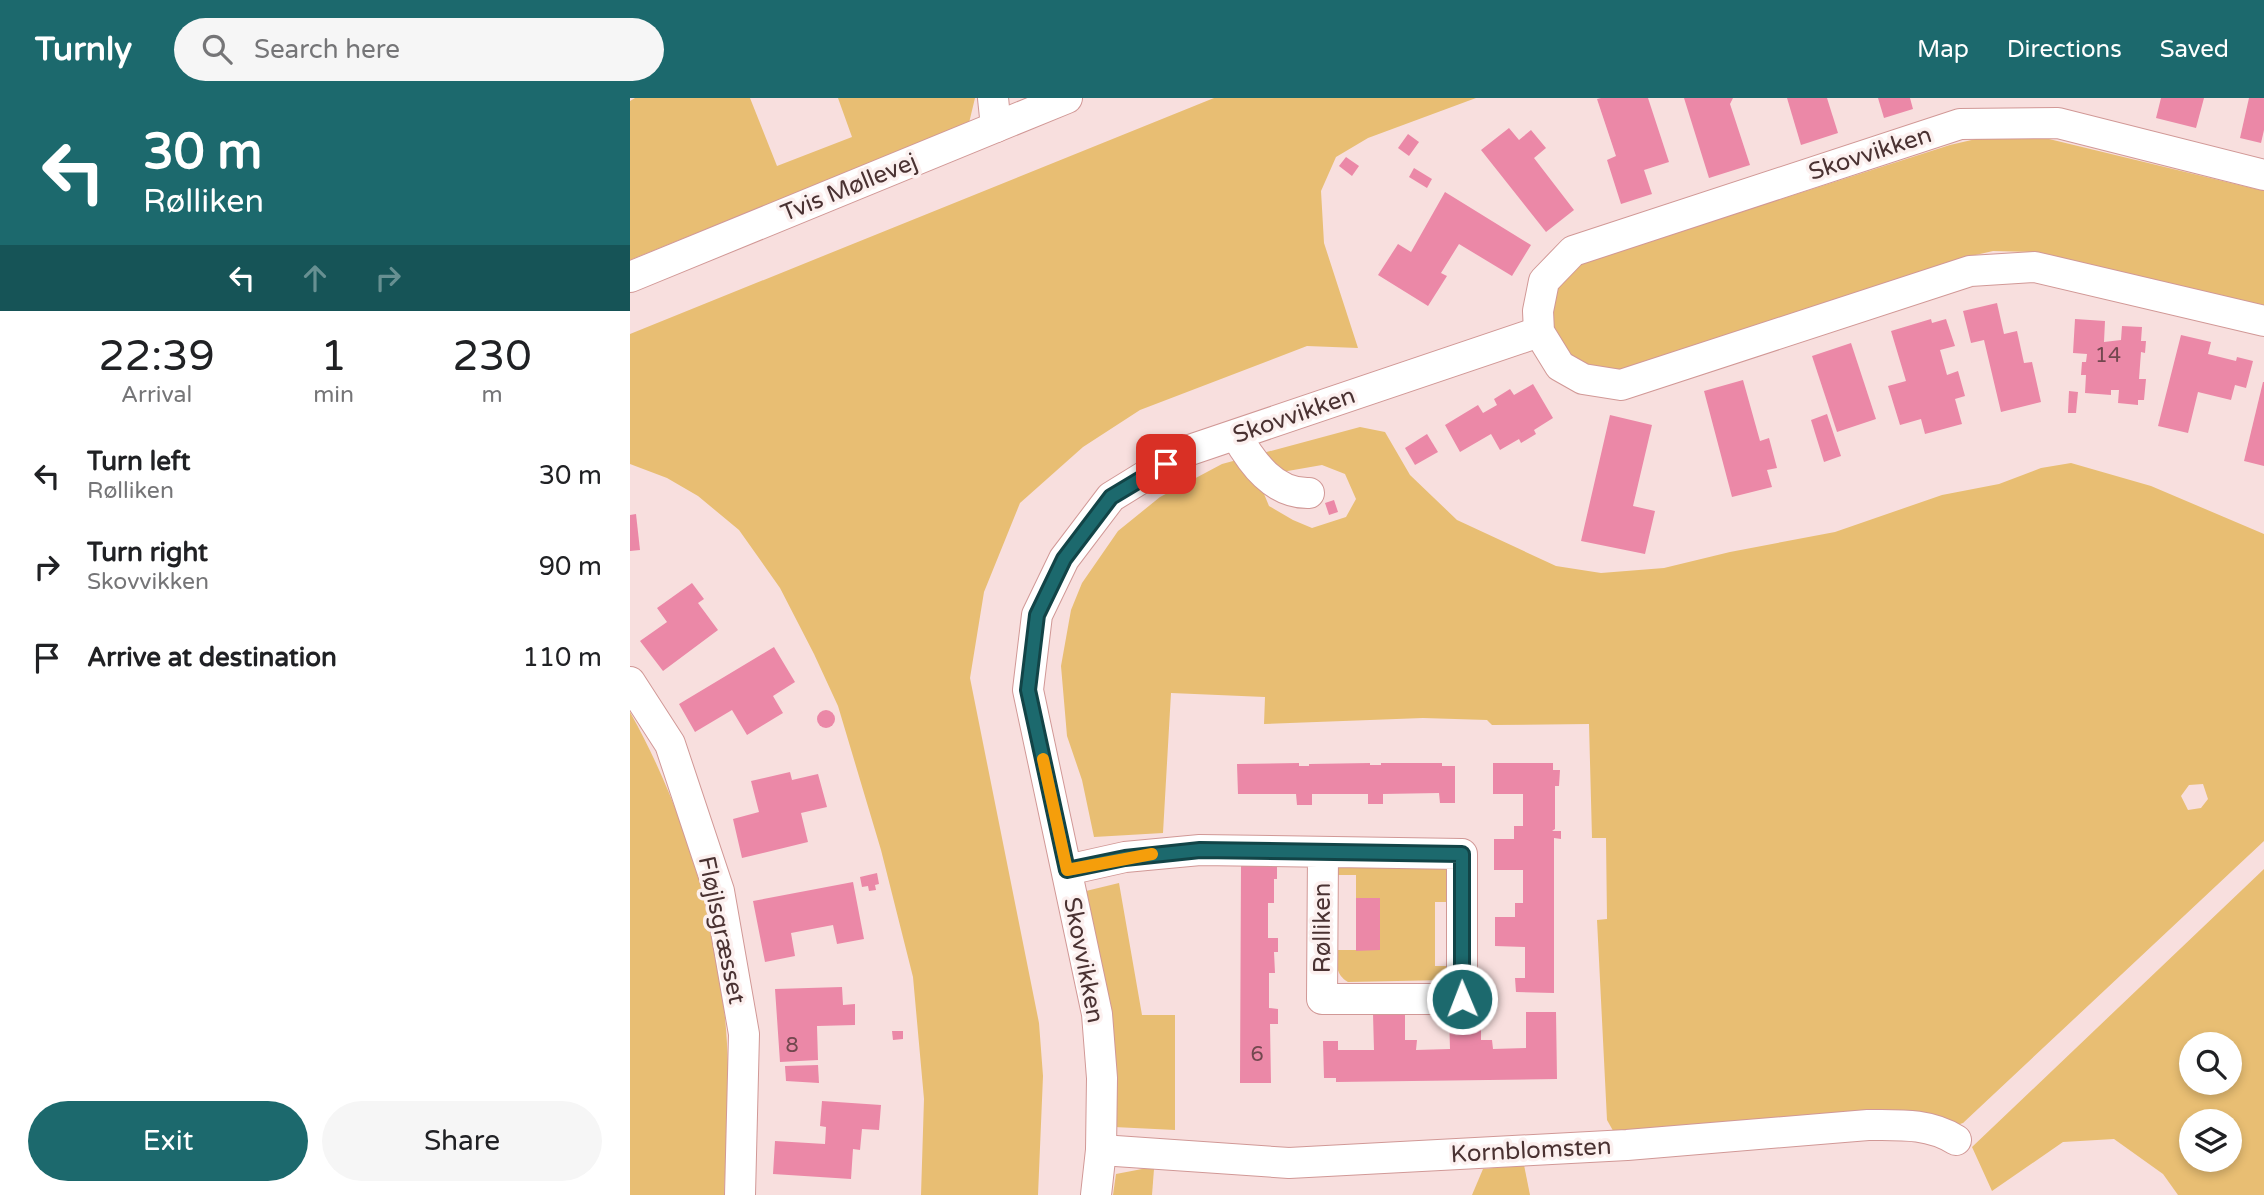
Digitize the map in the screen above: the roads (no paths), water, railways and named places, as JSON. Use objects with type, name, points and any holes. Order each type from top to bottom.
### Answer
[{"type":"street","name":"Tvis Møllevej","points":[[630,277],[995,112],[1067,98]]},
{"type":"street","name":"Skovvikken","points":[[1096,1195],[1101,1150],[1102,1078],[1097,1014],[1028,690],[1037,615],[1064,559],[1111,497],[1184,452],[1539,332],[1538,311],[1544,281],[1573,251],[1960,124],[2058,123],[2264,175]]},
{"type":"street","points":[[1539,332],[1560,366],[1583,379],[1621,385],[1970,271],[2035,267],[2264,321]]},
{"type":"street","points":[[1236,435],[1252,462],[1268,478],[1295,494],[1309,493]]},
{"type":"street","name":"Fløjlsgræsset","points":[[630,682],[670,744],[719,891],[744,1034],[740,1195]]},
{"type":"street","name":"Rølliken","points":[[1067,870],[1125,858],[1189,851],[1462,854],[1462,999],[1322,999],[1323,853]]},
{"type":"street","name":"Kornblomsten","points":[[1101,1150],[1289,1163],[1627,1145],[1868,1125],[1940,1129],[1956,1140]]}]
